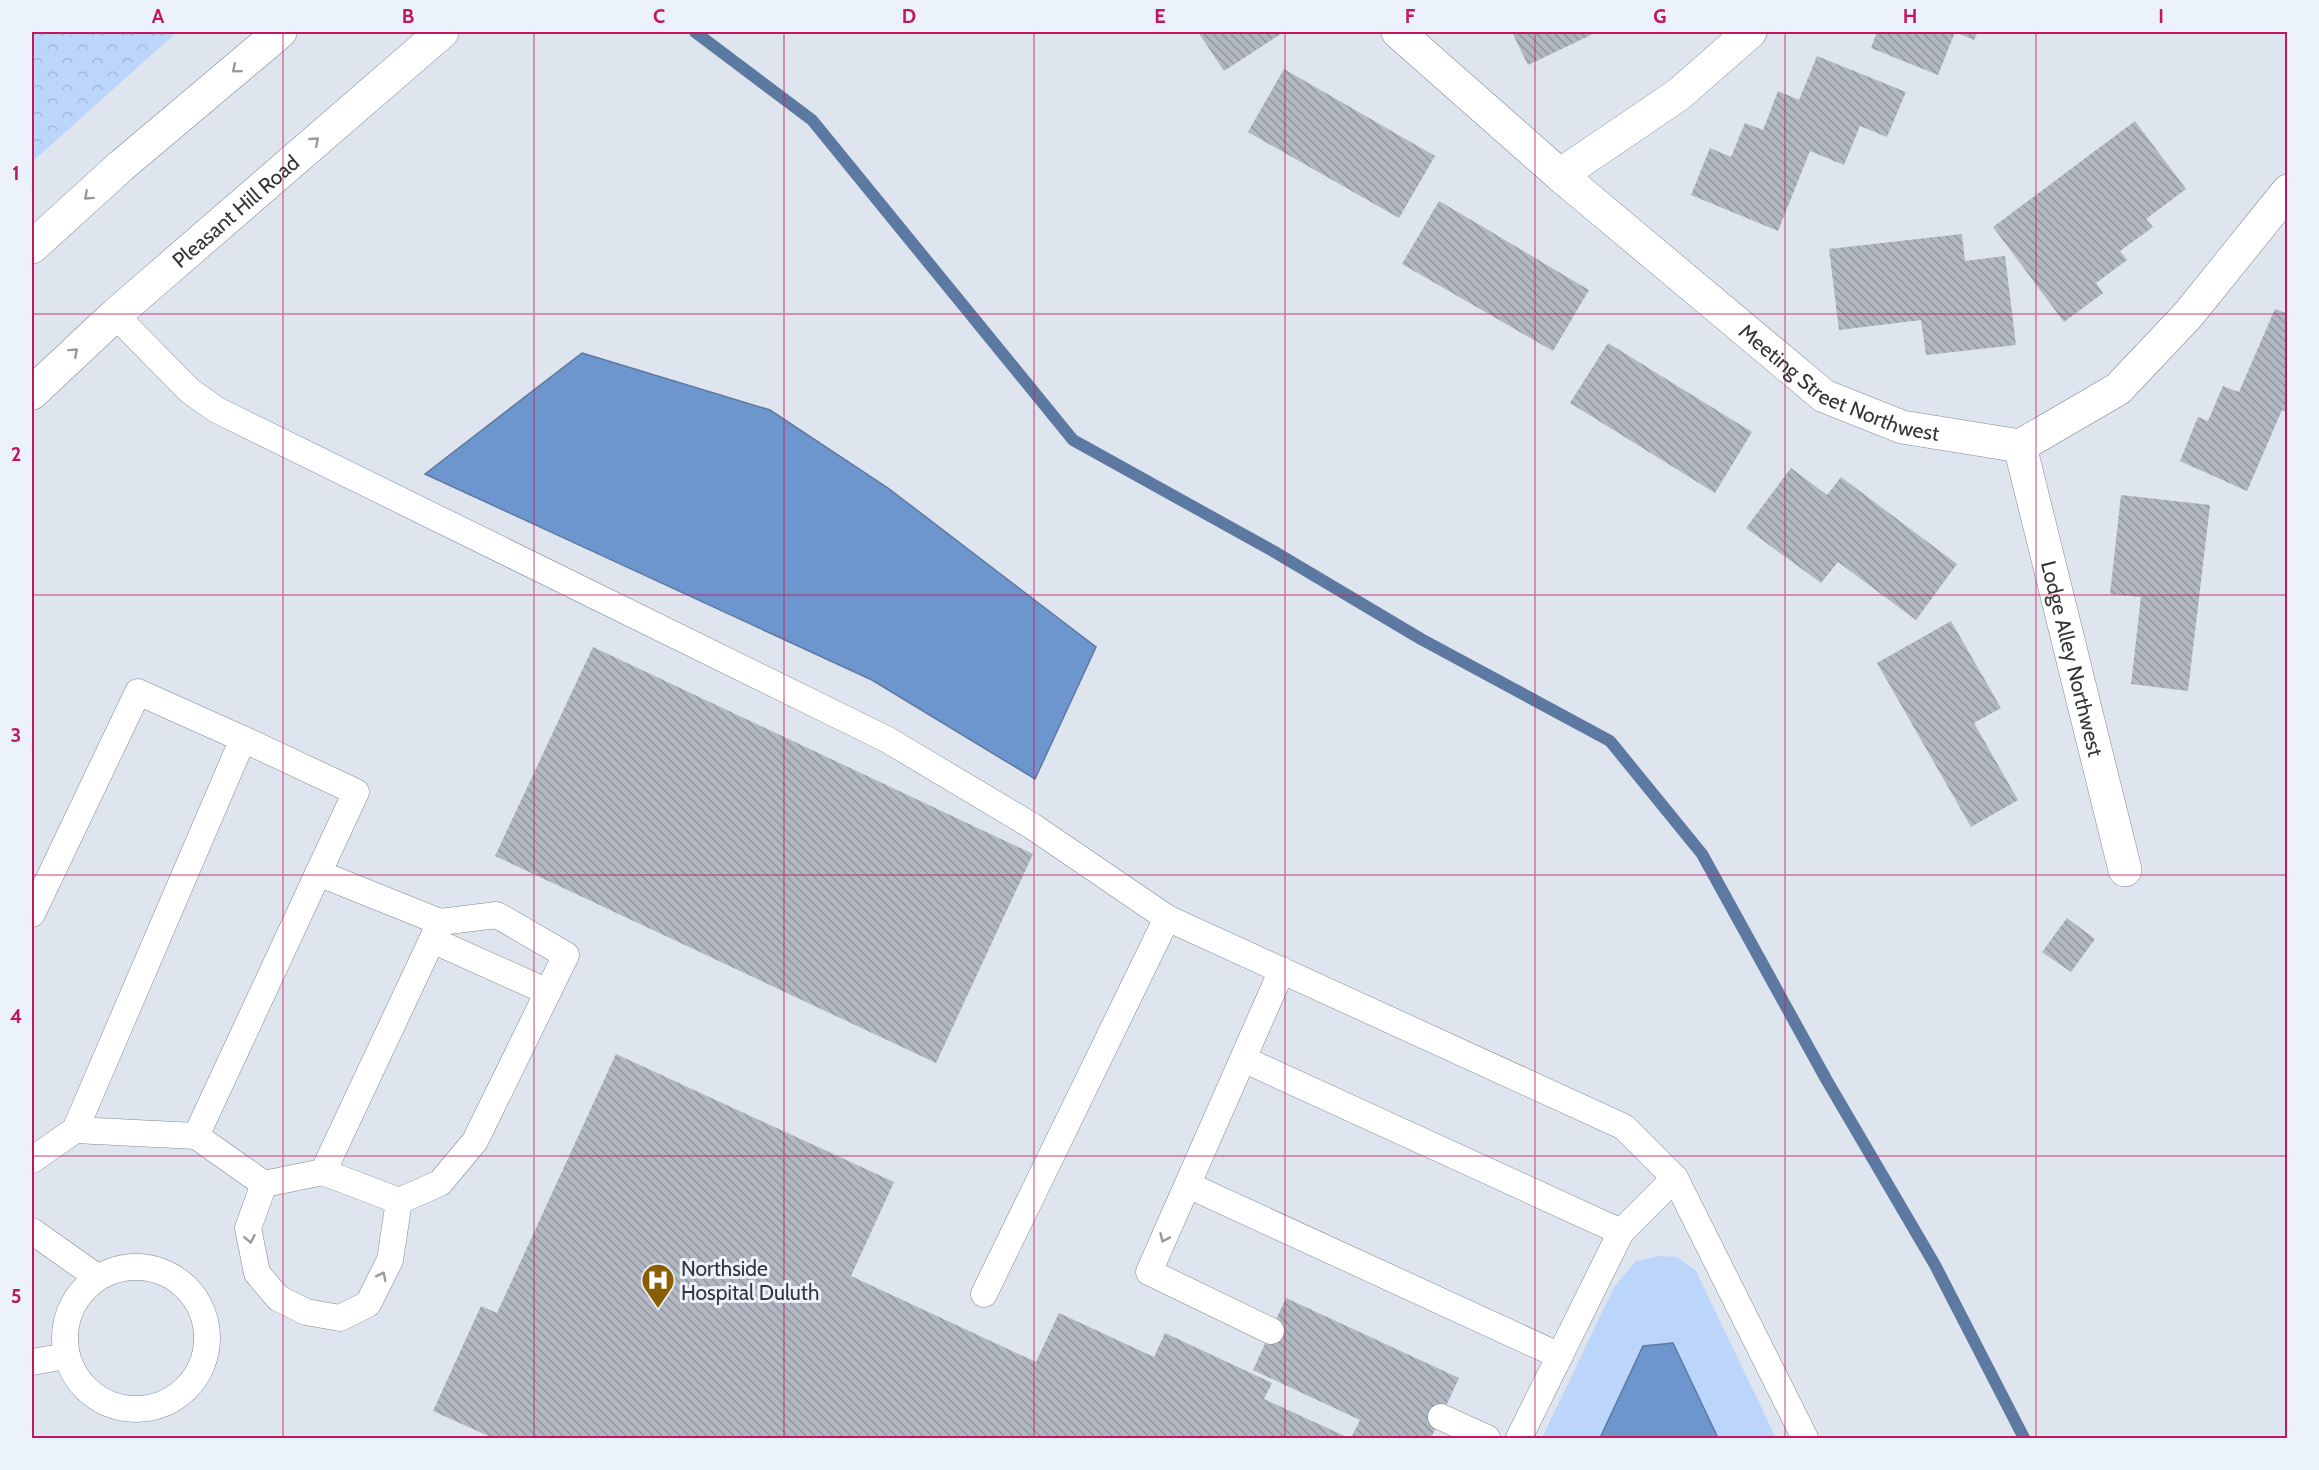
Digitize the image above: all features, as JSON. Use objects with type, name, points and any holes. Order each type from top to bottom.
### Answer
[{"type":"main road","points":[[32,247],[121,165],[280,32]]},
{"type":"main road","name":"Pleasant Hill Road","points":[[32,393],[115,315],[442,32]]},
{"type":"main road","name":"Meeting Street Northwest","points":[[1398,32],[1560,175],[1824,396],[1902,427],[2020,446]]},
{"type":"main road","points":[[1560,175],[1678,96],[1750,32]]},
{"type":"main road","points":[[2020,446],[2118,389],[2188,315],[2288,191]]},
{"type":"main road","name":"Lodge Alley Northwest","points":[[2020,446],[2125,870]]},
{"type":"lane","points":[[115,315],[190,392],[217,410],[888,740],[1032,826],[1167,918],[1624,1127],[1675,1178],[1804,1438]]},
{"type":"lane","points":[[32,914],[138,692],[356,792],[196,1136]]},
{"type":"lane","points":[[32,1160],[75,1130],[243,739]]},
{"type":"lane","points":[[318,873],[436,931],[548,992]]},
{"type":"lane","points":[[75,1130],[196,1136],[264,1184],[322,1172],[399,1201],[440,1183],[475,1141],[566,955],[497,915],[436,931],[322,1172]]},
{"type":"lane","points":[[984,1294],[1167,918]]},
{"type":"lane","points":[[1271,1331],[1149,1272],[1282,970]]},
{"type":"lane","points":[[1243,1059],[1621,1232]]},
{"type":"lane","points":[[1519,1438],[1621,1232],[1675,1178]]},
{"type":"lane","points":[[264,1184],[248,1228],[257,1273],[278,1298],[306,1312],[340,1318],[368,1304],[390,1260],[399,1201]]},
{"type":"lane","points":[[1188,1185],[1560,1356]]},
{"type":"lane","points":[[32,1231],[97,1277]]},
{"type":"lane","points":[[122,1267],[148,1268],[174,1277],[193,1295],[205,1320],[207,1347],[198,1373],[179,1395],[154,1407],[126,1408],[99,1400],[79,1381],[66,1356],[65,1326],[75,1298],[97,1277],[122,1267]]},
{"type":"lane","points":[[32,1362],[66,1356]]},
{"type":"lane","points":[[1441,1417],[1486,1438]]},
{"type":"green space","points":[[32,32],[177,32],[32,162]]},
{"type":"green space","points":[[1659,1256],[1677,1257],[1696,1271],[1776,1438],[1542,1438],[1614,1287],[1636,1261]]},
{"type":"shaded area","points":[[582,353],[770,410],[888,488],[1096,647],[1035,779],[872,680],[425,474]]},
{"type":"shaded area","points":[[1673,1343],[1718,1438],[1600,1438],[1643,1346]]},
{"type":"building","points":[[1198,32],[1284,32],[1224,71]]},
{"type":"building","points":[[1512,32],[1590,32],[1591,35],[1528,65]]},
{"type":"building","points":[[1877,32],[1955,32],[1938,75],[1871,48]]},
{"type":"building","points":[[1955,32],[1978,32],[1974,40]]},
{"type":"building","points":[[1817,56],[1906,92],[1887,137],[1860,126],[1844,165],[1810,151],[1778,231],[1691,195],[1710,148],[1731,157],[1745,123],[1763,130],[1778,91],[1799,100]]},
{"type":"building","points":[[1284,69],[1435,156],[1399,218],[1248,132]]},
{"type":"building","points":[[2135,121],[2186,189],[2146,219],[2153,227],[2120,251],[2127,260],[2096,283],[2103,293],[2064,322],[1993,227]]},
{"type":"building","points":[[1439,201],[1589,290],[1553,351],[1402,264]]},
{"type":"building","points":[[1962,234],[1965,261],[2005,256],[2016,345],[1926,355],[1921,320],[1839,330],[1829,249]]},
{"type":"building","points":[[2275,309],[2288,314],[2288,413],[2282,410],[2247,491],[2180,461],[2198,417],[2208,421],[2223,386],[2239,392]]},
{"type":"building","points":[[1608,343],[1752,432],[1715,493],[1570,403]]},
{"type":"building","points":[[1791,468],[1827,495],[1841,477],[1957,564],[1916,620],[1838,562],[1821,583],[1746,528]]},
{"type":"building","points":[[2121,495],[2210,505],[2188,691],[2131,684],[2141,597],[2110,594]]},
{"type":"building","points":[[1951,621],[2001,708],[1974,723],[2018,800],[1971,827],[1877,663]]},
{"type":"building","points":[[593,647],[1033,854],[936,1063],[495,856]]},
{"type":"building","points":[[2067,918],[2095,939],[2071,972],[2042,952]]},
{"type":"building","points":[[616,1054],[894,1182],[851,1276],[1036,1362],[1059,1313],[1154,1357],[1165,1333],[1272,1383],[1264,1399],[1349,1438],[493,1438],[433,1411],[481,1306],[497,1313]]},
{"type":"building","points":[[1286,1298],[1459,1378],[1431,1438],[1351,1438],[1360,1420],[1253,1370]]},
{"type":"waterway","points":[[695,32],[812,120],[1073,440],[1273,551],[1421,639],[1610,741],[1702,854],[1826,1079],[1935,1265],[2024,1438]]},
{"type":"place","name":"Northside Hospital Duluth","points":[[658,1309]]}]
